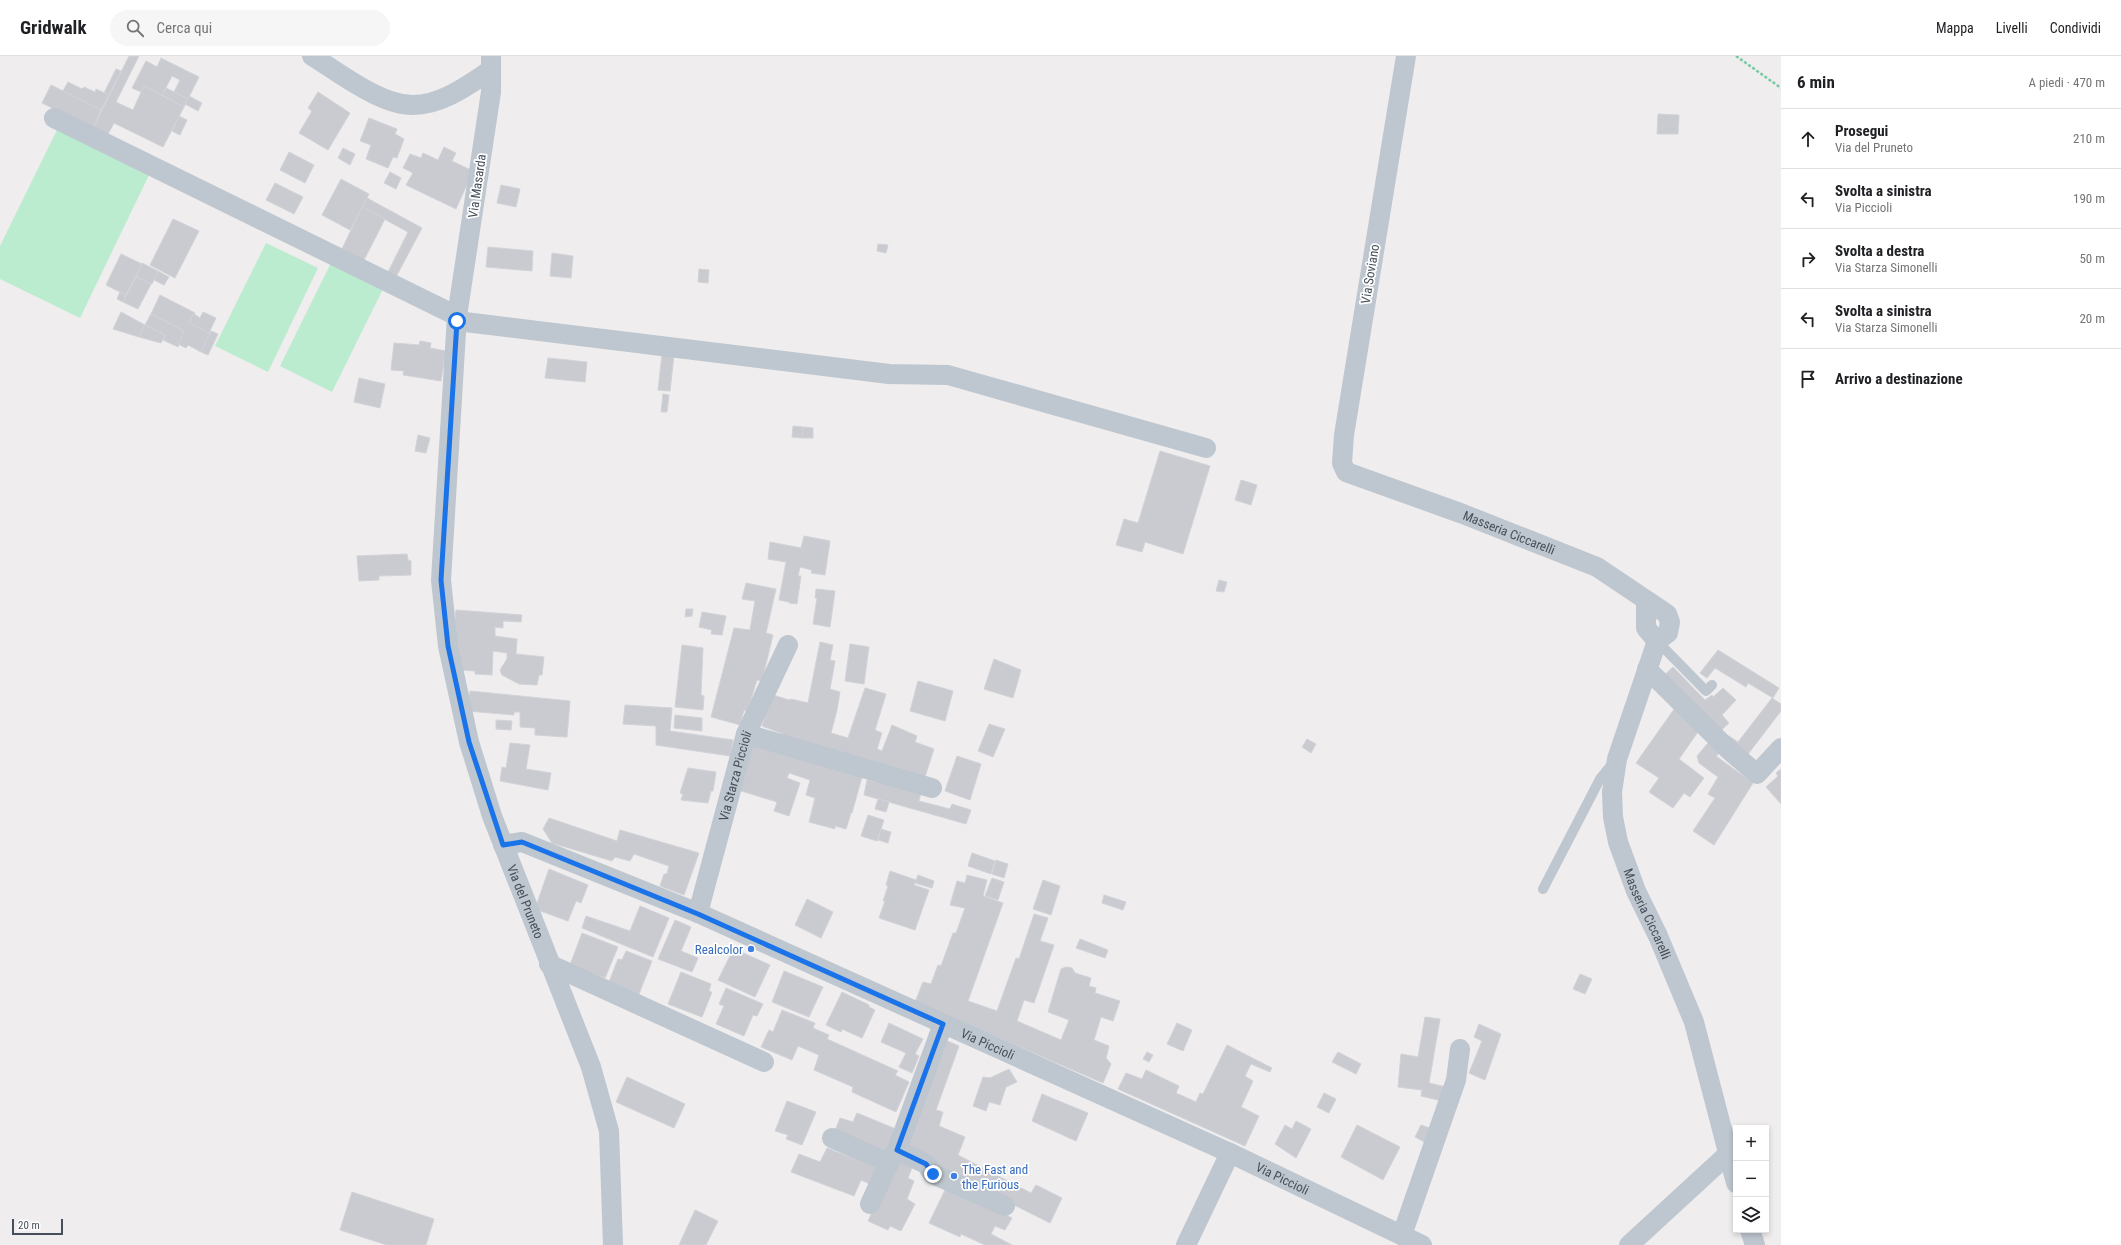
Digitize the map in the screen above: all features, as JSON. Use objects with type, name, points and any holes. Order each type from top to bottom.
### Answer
[{"type":"street","points":[[312,56],[383,98],[413,105],[437,100],[463,88],[491,63]]},
{"type":"street","name":"Via Soviano","points":[[1364,479],[1346,472],[1342,463],[1344,435],[1406,56]]},
{"type":"street","name":"Via Masarda","points":[[457,318],[491,92],[491,63]]},
{"type":"street","points":[[54,118],[457,318],[889,374],[948,375],[1206,448]]},
{"type":"street","name":"Via del Pruneto","points":[[457,318],[441,580],[448,646],[469,742],[503,845],[591,1067],[609,1131],[613,1245]]},
{"type":"street","name":"Masseria Ciccarelli","points":[[1364,479],[1463,514],[1597,567],[1646,602],[1666,614],[1670,622],[1668,633],[1656,641],[1617,759],[1612,798],[1613,817],[1618,842],[1636,891],[1658,936],[1694,1022],[1733,1173]]},
{"type":"street","name":"Via Starza Piccioli","points":[[698,914],[746,734],[788,645]]},
{"type":"street","points":[[1647,669],[1729,750],[1757,774],[1781,748]]},
{"type":"street","points":[[746,734],[932,788]]},
{"type":"street","name":"Via Piccioli","points":[[503,845],[522,842],[698,914],[1230,1153],[1422,1245]]},
{"type":"street","points":[[549,964],[764,1062]]},
{"type":"street","points":[[870,1204],[893,1156],[943,1024]]},
{"type":"street","points":[[1402,1235],[1456,1080],[1460,1049]]},
{"type":"street","points":[[832,1138],[926,1164],[933,1174],[1005,1206]]},
{"type":"street","points":[[1186,1245],[1230,1153]]},
{"type":"street","points":[[1629,1245],[1728,1154]]},
{"type":"street","points":[[1751,1233],[1755,1245]]},
{"type":"lane","points":[[1656,641],[1706,691],[1712,685]]},
{"type":"lane","points":[[1543,889],[1600,779],[1617,759]]},
{"type":"path","points":[[1736,56],[1781,88]]},
{"type":"green space","points":[[57,130],[149,175],[80,318],[0,279],[0,246]]},
{"type":"green space","points":[[266,243],[318,268],[268,372],[215,346]]},
{"type":"green space","points":[[331,263],[383,289],[332,392],[280,366]]},
{"type":"building","points":[[129,56],[139,56],[116,102],[133,110],[144,86],[184,107],[163,147],[114,123],[107,136],[93,128]]},
{"type":"building","points":[[161,58],[199,77],[188,99],[174,92],[180,80],[172,76],[162,95],[144,86],[141,92],[132,88],[146,61],[157,67]]},
{"type":"building","points":[[116,69],[121,71],[109,95],[104,93]]},
{"type":"building","points":[[68,82],[82,89],[84,87],[95,92],[96,89],[109,95],[101,110],[63,91]]},
{"type":"building","points":[[51,85],[101,110],[93,128],[42,103]]},
{"type":"building","points":[[166,88],[188,99],[184,107],[162,95]]},
{"type":"building","points":[[318,92],[350,113],[328,150],[299,133],[312,111],[308,108]]},
{"type":"building","points":[[189,96],[202,103],[198,111],[185,104]]},
{"type":"building","points":[[1658,114],[1679,115],[1678,134],[1657,134]]},
{"type":"building","points":[[179,116],[187,120],[180,135],[172,131]]},
{"type":"building","points":[[369,118],[397,129],[395,134],[404,139],[397,158],[393,157],[388,168],[366,159],[371,145],[360,141]]},
{"type":"building","points":[[444,147],[456,153],[452,161],[473,171],[456,209],[406,185],[413,173],[403,168],[410,154],[421,158],[423,153],[438,160]]},
{"type":"building","points":[[343,148],[355,154],[350,165],[338,158]]},
{"type":"building","points":[[289,152],[314,165],[305,183],[280,170]]},
{"type":"building","points":[[390,172],[401,178],[396,189],[384,183]]},
{"type":"building","points":[[341,179],[369,194],[350,230],[322,215]]},
{"type":"building","points":[[275,183],[303,197],[294,214],[266,200]]},
{"type":"building","points":[[501,185],[520,189],[516,207],[497,203]]},
{"type":"building","points":[[367,198],[422,228],[396,277],[388,272],[408,232],[362,207]]},
{"type":"building","points":[[362,207],[385,219],[364,260],[342,249]]},
{"type":"building","points":[[173,219],[199,231],[175,278],[150,265]]},
{"type":"building","points":[[878,244],[888,245],[886,253],[877,251]]},
{"type":"building","points":[[488,247],[533,251],[532,271],[486,267]]},
{"type":"building","points":[[552,253],[573,256],[571,278],[550,276]]},
{"type":"building","points":[[121,254],[142,264],[126,295],[106,285]]},
{"type":"building","points":[[142,263],[158,271],[152,284],[136,277]]},
{"type":"building","points":[[699,269],[709,270],[708,283],[698,282]]},
{"type":"building","points":[[158,271],[169,277],[164,285],[154,280]]},
{"type":"building","points":[[136,277],[151,284],[138,309],[123,302]]},
{"type":"building","points":[[120,292],[126,295],[123,302],[117,299]]},
{"type":"building","points":[[160,295],[195,313],[189,323],[210,333],[201,352],[188,345],[186,348],[178,344],[184,331],[151,314]]},
{"type":"building","points":[[121,312],[145,325],[139,337],[113,329]]},
{"type":"building","points":[[203,312],[216,318],[209,333],[189,323],[194,314],[200,318]]},
{"type":"building","points":[[151,314],[184,331],[178,347],[163,340],[165,335],[145,325]]},
{"type":"building","points":[[145,325],[165,335],[161,343],[139,337]]},
{"type":"building","points":[[211,331],[218,334],[208,355],[201,352]]},
{"type":"building","points":[[420,341],[431,343],[430,348],[446,351],[441,381],[403,375],[404,371],[391,370],[394,343],[419,345]]},
{"type":"building","points":[[662,354],[674,355],[670,391],[658,390]]},
{"type":"building","points":[[548,358],[587,362],[585,382],[545,378]]},
{"type":"building","points":[[359,378],[385,384],[380,408],[354,402]]},
{"type":"building","points":[[663,394],[669,395],[667,412],[661,412]]},
{"type":"building","points":[[793,426],[803,427],[802,438],[792,437]]},
{"type":"building","points":[[803,427],[813,428],[813,438],[802,438]]},
{"type":"building","points":[[418,435],[430,438],[426,453],[415,451]]},
{"type":"building","points":[[1160,451],[1210,466],[1183,554],[1145,542],[1142,552],[1116,545],[1124,519],[1138,523]]},
{"type":"building","points":[[1241,480],[1257,485],[1251,505],[1235,500]]},
{"type":"building","points":[[804,536],[830,541],[825,575],[811,573],[812,570],[800,567],[798,576],[801,576],[797,604],[779,600],[786,562],[768,559],[770,542],[801,548]]},
{"type":"building","points":[[407,554],[408,560],[411,561],[411,575],[379,576],[379,580],[359,581],[357,556]]},
{"type":"building","points":[[1219,580],[1227,582],[1224,592],[1216,591]]},
{"type":"building","points":[[746,583],[776,589],[766,633],[773,635],[762,681],[757,680],[747,712],[744,710],[740,725],[711,717],[734,628],[750,630],[755,601],[742,599]]},
{"type":"building","points":[[816,589],[835,591],[830,627],[813,624],[817,598],[815,598]]},
{"type":"building","points":[[686,609],[693,609],[692,616],[685,617]]},
{"type":"building","points":[[456,610],[522,615],[521,622],[503,621],[503,628],[495,627],[495,636],[517,639],[516,654],[544,657],[542,675],[539,675],[537,685],[519,684],[502,675],[500,670],[507,659],[507,653],[493,651],[492,675],[475,674],[475,671],[460,670],[452,649]]},
{"type":"building","points":[[702,612],[726,616],[722,635],[711,634],[712,630],[699,627]]},
{"type":"building","points":[[820,642],[833,645],[830,660],[835,661],[830,689],[840,692],[831,733],[848,738],[865,688],[886,694],[875,730],[882,733],[877,749],[882,751],[892,725],[917,736],[915,742],[934,749],[924,780],[782,738],[783,734],[762,726],[773,695],[789,700],[791,699],[808,703]]},
{"type":"building","points":[[850,644],[869,647],[864,684],[845,681]]},
{"type":"building","points":[[682,645],[703,648],[701,695],[704,696],[703,710],[675,707]]},
{"type":"building","points":[[1718,650],[1779,688],[1773,698],[1748,683],[1746,687],[1715,668],[1707,678],[1700,673]]},
{"type":"building","points":[[994,659],[1021,670],[1013,698],[984,689]]},
{"type":"building","points":[[1673,667],[1705,700],[1712,695],[1713,697],[1723,688],[1736,700],[1722,715],[1729,723],[1717,734],[1661,678]]},
{"type":"building","points":[[918,681],[953,691],[945,721],[910,711]]},
{"type":"building","points":[[470,691],[570,701],[567,737],[535,735],[535,728],[520,727],[520,712],[514,712],[514,715],[467,711]]},
{"type":"building","points":[[1772,698],[1781,704],[1781,711],[1745,758],[1724,743],[1729,736],[1738,742]]},
{"type":"building","points":[[625,705],[672,708],[670,731],[733,740],[730,756],[656,745],[656,726],[623,724]]},
{"type":"building","points":[[1677,705],[1700,729],[1679,759],[1704,778],[1690,797],[1684,793],[1673,808],[1649,792],[1659,778],[1636,763]]},
{"type":"building","points":[[675,715],[702,718],[702,731],[674,728]]},
{"type":"building","points":[[496,720],[512,721],[511,730],[496,729]]},
{"type":"building","points":[[989,724],[1005,729],[993,757],[978,751]]},
{"type":"building","points":[[1307,739],[1316,744],[1311,753],[1302,747]]},
{"type":"building","points":[[510,743],[530,745],[526,769],[551,773],[548,790],[500,781],[502,767],[506,768]]},
{"type":"building","points":[[1708,743],[1721,752],[1716,756],[1753,783],[1714,845],[1693,831],[1715,798],[1708,794],[1718,777],[1699,763],[1697,756]]},
{"type":"building","points":[[749,744],[862,777],[846,829],[835,826],[835,829],[809,822],[815,798],[806,795],[810,780],[789,773],[787,778],[800,783],[789,816],[774,811],[777,802],[738,790]]},
{"type":"building","points":[[957,756],[981,764],[970,800],[945,791]]},
{"type":"building","points":[[688,768],[716,772],[713,791],[711,791],[708,803],[681,800],[683,794],[680,793]]},
{"type":"building","points":[[1781,769],[1781,804],[1766,787],[1778,776],[1776,773]]},
{"type":"building","points":[[867,780],[876,782],[877,780],[921,792],[919,801],[950,809],[952,804],[971,810],[966,824],[864,795]]},
{"type":"building","points":[[878,799],[889,802],[886,812],[875,809]]},
{"type":"building","points":[[868,815],[884,820],[877,841],[861,836]]},
{"type":"building","points":[[549,818],[617,841],[620,830],[699,853],[684,895],[660,886],[664,874],[667,874],[669,866],[634,854],[630,861],[615,857],[612,861],[552,843],[543,829]]},
{"type":"building","points":[[881,829],[891,832],[888,843],[878,840]]},
{"type":"building","points":[[972,853],[995,861],[991,874],[968,866]]},
{"type":"building","points":[[996,860],[1008,864],[1004,878],[992,874]]},
{"type":"building","points":[[549,869],[588,885],[581,903],[576,901],[568,921],[535,909]]},
{"type":"building","points":[[890,871],[916,880],[914,885],[929,890],[915,930],[879,918],[885,901],[883,901],[888,886],[886,885]]},
{"type":"building","points":[[918,875],[934,881],[932,888],[915,883]]},
{"type":"building","points":[[967,875],[987,880],[983,896],[1003,903],[968,1001],[997,1011],[1016,958],[1019,959],[1034,914],[1048,918],[1040,941],[1054,945],[1034,1003],[1024,1000],[1017,1021],[1061,1040],[1069,1020],[1048,1012],[1061,969],[1066,967],[1072,968],[1075,973],[1091,978],[1089,986],[1096,988],[1095,993],[1120,1001],[1113,1021],[1101,1017],[1094,1040],[1109,1046],[1106,1058],[1111,1064],[1103,1083],[915,1002],[923,982],[931,984],[938,965],[941,966],[953,933],[956,933],[965,908],[950,905],[957,881],[965,883]]},
{"type":"building","points":[[992,878],[1004,882],[998,900],[985,896]]},
{"type":"building","points":[[1043,880],[1060,886],[1051,915],[1033,909]]},
{"type":"building","points":[[1104,895],[1126,902],[1123,910],[1102,903]]},
{"type":"building","points":[[807,899],[833,912],[821,938],[795,925]]},
{"type":"building","points":[[640,906],[669,918],[653,957],[582,928],[586,916],[630,931]]},
{"type":"building","points":[[675,920],[691,927],[681,951],[698,958],[692,972],[658,959]]},
{"type":"building","points":[[582,933],[618,947],[605,978],[570,965]]},
{"type":"building","points":[[1080,939],[1108,950],[1105,958],[1076,948]]},
{"type":"building","points":[[626,951],[652,961],[639,994],[609,982],[618,959],[622,960]]},
{"type":"building","points":[[732,952],[739,955],[741,952],[770,965],[755,997],[718,980]]},
{"type":"building","points":[[784,971],[823,987],[809,1017],[772,1002]]},
{"type":"building","points":[[681,972],[711,984],[709,991],[712,992],[702,1017],[668,1004]]},
{"type":"building","points":[[1580,974],[1592,979],[1585,994],[1573,989]]},
{"type":"building","points":[[726,988],[763,1004],[757,1016],[753,1015],[744,1036],[716,1024],[724,1006],[719,1004]]},
{"type":"building","points":[[842,992],[869,1005],[869,1007],[875,1010],[862,1038],[842,1029],[841,1032],[826,1025]]},
{"type":"building","points":[[782,1010],[815,1023],[813,1028],[829,1035],[827,1039],[898,1071],[895,1075],[909,1082],[896,1112],[852,1092],[853,1087],[814,1070],[819,1055],[798,1046],[792,1060],[761,1047],[769,1030],[773,1032]]},
{"type":"building","points":[[1425,1017],[1440,1019],[1429,1083],[1446,1087],[1442,1101],[1421,1096],[1422,1090],[1398,1087],[1401,1054],[1418,1057]]},
{"type":"building","points":[[889,1023],[923,1039],[915,1054],[919,1056],[912,1073],[899,1067],[906,1053],[881,1042]]},
{"type":"building","points":[[1177,1023],[1192,1030],[1183,1051],[1167,1044]]},
{"type":"building","points":[[1479,1024],[1501,1034],[1485,1080],[1469,1073],[1482,1041],[1474,1037]]},
{"type":"building","points":[[945,1040],[959,1046],[936,1110],[943,1112],[939,1126],[965,1137],[958,1155],[1031,1193],[1036,1185],[1062,1198],[1050,1223],[902,1149]]},
{"type":"building","points":[[1227,1045],[1272,1068],[1270,1072],[1251,1064],[1245,1076],[1253,1081],[1241,1107],[1259,1116],[1245,1146],[1118,1089],[1126,1073],[1142,1079],[1146,1070],[1179,1086],[1176,1093],[1196,1102],[1200,1093],[1203,1094]]},
{"type":"building","points":[[1147,1052],[1153,1055],[1149,1062],[1143,1059]]},
{"type":"building","points":[[1338,1052],[1361,1064],[1356,1074],[1332,1062]]},
{"type":"building","points":[[1009,1069],[1017,1082],[1006,1087],[1000,1105],[989,1102],[986,1111],[973,1106],[983,1077],[990,1078]]},
{"type":"building","points":[[627,1077],[685,1104],[674,1128],[616,1102]]},
{"type":"building","points":[[1324,1093],[1336,1099],[1329,1113],[1317,1107]]},
{"type":"building","points":[[1042,1094],[1088,1113],[1076,1141],[1032,1121]]},
{"type":"building","points":[[787,1101],[816,1112],[802,1145],[786,1139],[788,1135],[775,1131]]},
{"type":"building","points":[[857,1113],[896,1129],[885,1153],[835,1131],[840,1118],[853,1122]]},
{"type":"building","points":[[1296,1121],[1311,1129],[1296,1158],[1275,1144],[1285,1125],[1292,1129]]},
{"type":"building","points":[[1357,1125],[1400,1147],[1383,1180],[1341,1157]]},
{"type":"building","points":[[1421,1125],[1433,1129],[1428,1144],[1415,1137]]},
{"type":"building","points":[[827,1148],[879,1169],[872,1185],[861,1180],[854,1196],[791,1172],[799,1154],[820,1162]]},
{"type":"building","points":[[898,1158],[913,1165],[908,1178],[914,1181],[907,1199],[915,1204],[901,1231],[890,1226],[888,1230],[868,1221]]},
{"type":"building","points":[[945,1190],[967,1196],[1012,1218],[1005,1230],[995,1226],[991,1234],[1012,1245],[985,1245],[961,1234],[960,1237],[929,1223]]},
{"type":"building","points":[[352,1192],[434,1219],[426,1245],[387,1245],[340,1230]]},
{"type":"building","points":[[695,1210],[718,1221],[706,1245],[679,1245]]},
{"type":"place","name":"Realcolor","points":[[751,949]]},
{"type":"place","name":"The Fast and the Furious","points":[[954,1176]]},
{"type":"route","points":[[457,321],[441,580],[448,646],[469,742],[492,816],[503,845],[522,842],[698,914],[943,1024],[897,1150],[926,1164],[933,1174]]}]
